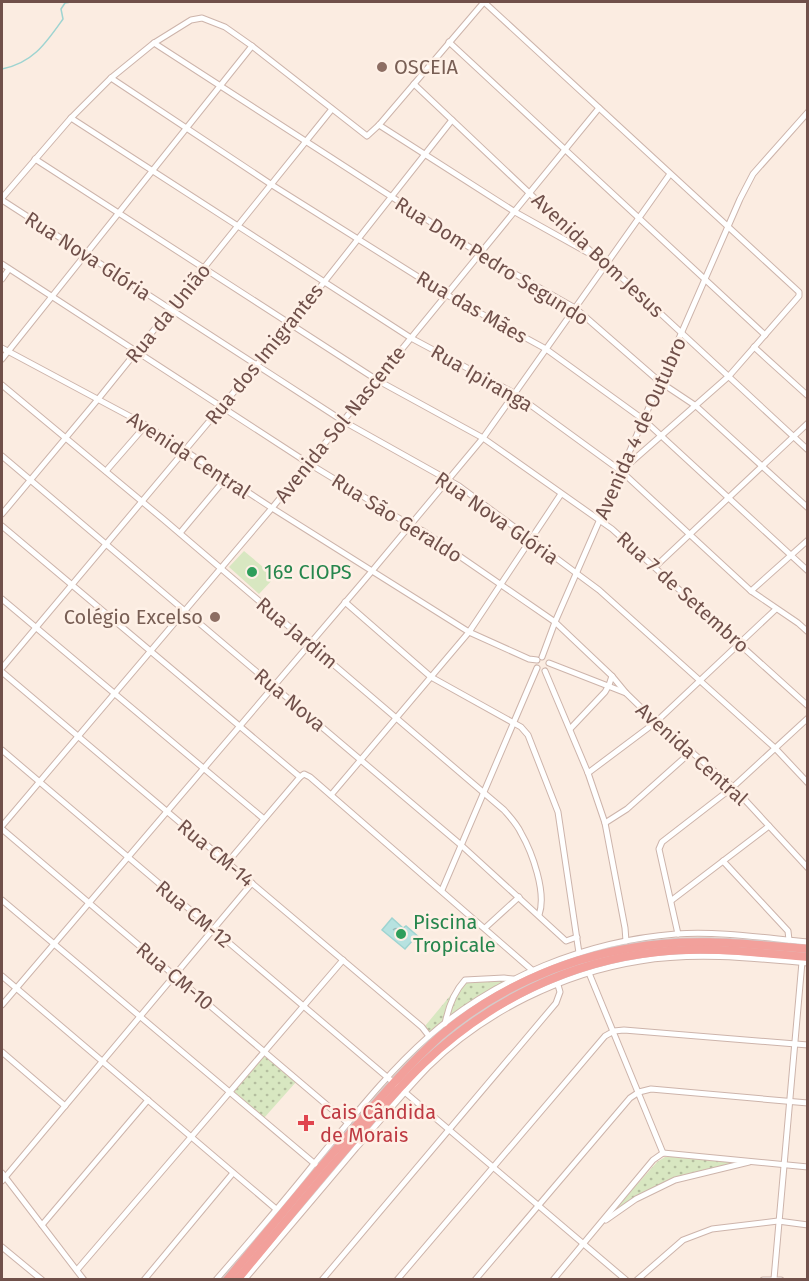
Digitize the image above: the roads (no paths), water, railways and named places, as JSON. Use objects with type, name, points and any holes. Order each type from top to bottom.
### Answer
[{"type":"highway","points":[[238,1279],[396,1085],[441,1035],[489,1002],[548,972],[580,960],[631,947],[722,942],[807,949]]},
{"type":"highway","points":[[396,1085],[465,1028],[500,1005],[545,981],[577,969],[624,957],[658,952],[704,950],[806,961]]},
{"type":"highway","points":[[606,968],[624,957],[640,961]]},
{"type":"highway","points":[[477,1020],[494,1016]]},
{"type":"highway","points":[[451,1048],[465,1028]]},
{"type":"street","points":[[2,199],[71,118],[111,78],[154,43],[190,20],[202,18],[225,27],[367,136],[379,125],[484,2],[799,292],[799,296],[729,376],[621,471]]},
{"type":"street","points":[[449,42],[765,334]]},
{"type":"street","name":"Rua Dom Pedro Segundo","points":[[154,43],[480,254],[575,308],[660,382],[696,406],[807,508]]},
{"type":"street","points":[[2,359],[252,46]]},
{"type":"street","name":"Rua das Mães","points":[[111,78],[272,185],[447,295],[546,349],[644,420],[807,571]]},
{"type":"street","name":"Avenida Bom Jesus","points":[[414,84],[599,259],[807,450]]},
{"type":"street","name":"Avenida Sol Nascente","points":[[2,828],[272,508],[599,108]]},
{"type":"street","name":"Rua da União","points":[[2,514],[99,398],[332,109]]},
{"type":"street","name":"Avenida 4 de Outubro","points":[[442,890],[555,622],[740,199],[753,174],[807,112]]},
{"type":"street","name":"Rua Ipiranga","points":[[71,118],[411,338],[514,393],[621,471],[751,591],[798,623],[807,632]]},
{"type":"street","name":"Rua dos Imigrantes","points":[[2,670],[35,627],[291,324],[452,120]]},
{"type":"street","points":[[379,125],[515,212],[599,259]]},
{"type":"street","name":"Rua 7 de Setembro","points":[[35,159],[377,380],[483,438],[612,528],[807,706]]},
{"type":"street","points":[[2,1005],[483,438],[670,174]]},
{"type":"street","name":"Rua Nova Glória","points":[[2,199],[343,421],[459,486],[599,590],[775,748],[807,783]]},
{"type":"street","points":[[576,247],[579,240]]},
{"type":"street","name":"Rua São Geraldo","points":[[2,264],[308,463],[423,531],[555,622],[612,676],[626,693]]},
{"type":"street","points":[[2,279],[9,269]]},
{"type":"street","points":[[754,347],[807,396]]},
{"type":"street","name":"Avenida Central","points":[[2,348],[146,425],[272,508],[469,632],[547,667],[558,667],[582,674],[626,693],[656,722],[733,787],[807,868]]},
{"type":"street","name":"Rua Jardim","points":[[2,385],[221,568],[504,810],[520,831],[532,855],[542,907],[539,915]]},
{"type":"street","points":[[655,567],[807,423]]},
{"type":"street","points":[[105,471],[146,425]]},
{"type":"street","name":"Rua Nova","points":[[2,456],[461,845],[566,941],[577,937]]},
{"type":"street","points":[[180,534],[226,478]]},
{"type":"street","points":[[331,795],[469,632],[561,494]]},
{"type":"street","points":[[2,526],[240,726],[302,776],[310,777],[532,970]]},
{"type":"street","points":[[751,591],[807,540]]},
{"type":"street","points":[[2,599],[264,819]]},
{"type":"street","points":[[345,602],[430,677],[522,727],[528,735],[558,812],[579,953]]},
{"type":"street","points":[[588,772],[656,722],[776,609]]},
{"type":"street","points":[[538,663],[547,667],[588,772],[605,823],[626,928],[626,941]]},
{"type":"street","name":"Rua CM-14","points":[[2,670],[422,1027],[429,1036]]},
{"type":"street","points":[[570,729],[609,685],[612,676]]},
{"type":"street","points":[[678,934],[672,900],[658,849],[662,842],[733,787],[807,718]]},
{"type":"street","name":"Rua CM-12","points":[[2,750],[626,1280]]},
{"type":"street","points":[[605,823],[627,808],[692,752]]},
{"type":"street","points":[[227,863],[302,776]]},
{"type":"street","points":[[672,900],[769,826]]},
{"type":"street","name":"Rua CM-10","points":[[2,828],[348,1123]]},
{"type":"street","points":[[723,861],[788,931],[789,940]]},
{"type":"street","points":[[84,1280],[3,1177],[252,883]]},
{"type":"street","points":[[485,928],[519,897]]},
{"type":"street","points":[[2,900],[315,1164]]},
{"type":"street","points":[[238,1279],[253,1274],[396,1085],[429,1036],[475,1002],[532,970],[579,953],[626,941],[678,934],[711,934],[807,942]]},
{"type":"street","points":[[216,1280],[348,1123],[396,1085],[429,1066],[494,1016],[558,984],[606,968],[640,961],[696,956],[806,961],[789,1102],[774,1279]]},
{"type":"street","points":[[77,1270],[343,960]]},
{"type":"street","points":[[590,973],[663,1153]]},
{"type":"street","points":[[2,976],[276,1209]]},
{"type":"street","points":[[446,1024],[451,1004],[465,980],[515,979]]},
{"type":"street","points":[[322,1280],[556,1003],[560,992],[558,984]]},
{"type":"street","points":[[397,1280],[605,1036],[614,1031],[624,1030],[807,1045]]},
{"type":"street","points":[[2,1052],[65,1106]]},
{"type":"street","points":[[475,1280],[630,1098],[639,1092],[651,1089],[807,1103]]},
{"type":"street","points":[[42,1225],[148,1100]]},
{"type":"street","points":[[553,1280],[653,1160],[663,1153],[754,1160],[807,1167]]},
{"type":"street","points":[[600,1224],[636,1199],[675,1180],[754,1160]]},
{"type":"street","points":[[144,1280],[233,1173]]},
{"type":"street","points":[[637,1280],[683,1240],[712,1229],[778,1221],[807,1226]]},
{"type":"street","points":[[2,1247],[42,1280]]},
{"type":"street","points":[[559,1280],[565,1265]]},
{"type":"street","points":[[764,1280],[781,1280]]},
{"type":"water","name":"Piscina Tropicale","points":[[392,918],[420,938],[416,943],[413,940],[405,949],[382,930]]},
{"type":"waterway","points":[[2,69],[22,62],[38,51],[63,19],[61,9],[65,3],[71,2]]},
{"type":"place","name":"OSCEIA","points":[[382,67]]},
{"type":"place","name":"16º CIOPS","points":[[252,572]]},
{"type":"place","name":"Colégio Excelso","points":[[215,617]]},
{"type":"place","name":"Piscina Tropicale","points":[[401,934]]},
{"type":"place","name":"Cais Cândida de Morais","points":[[306,1123]]}]
